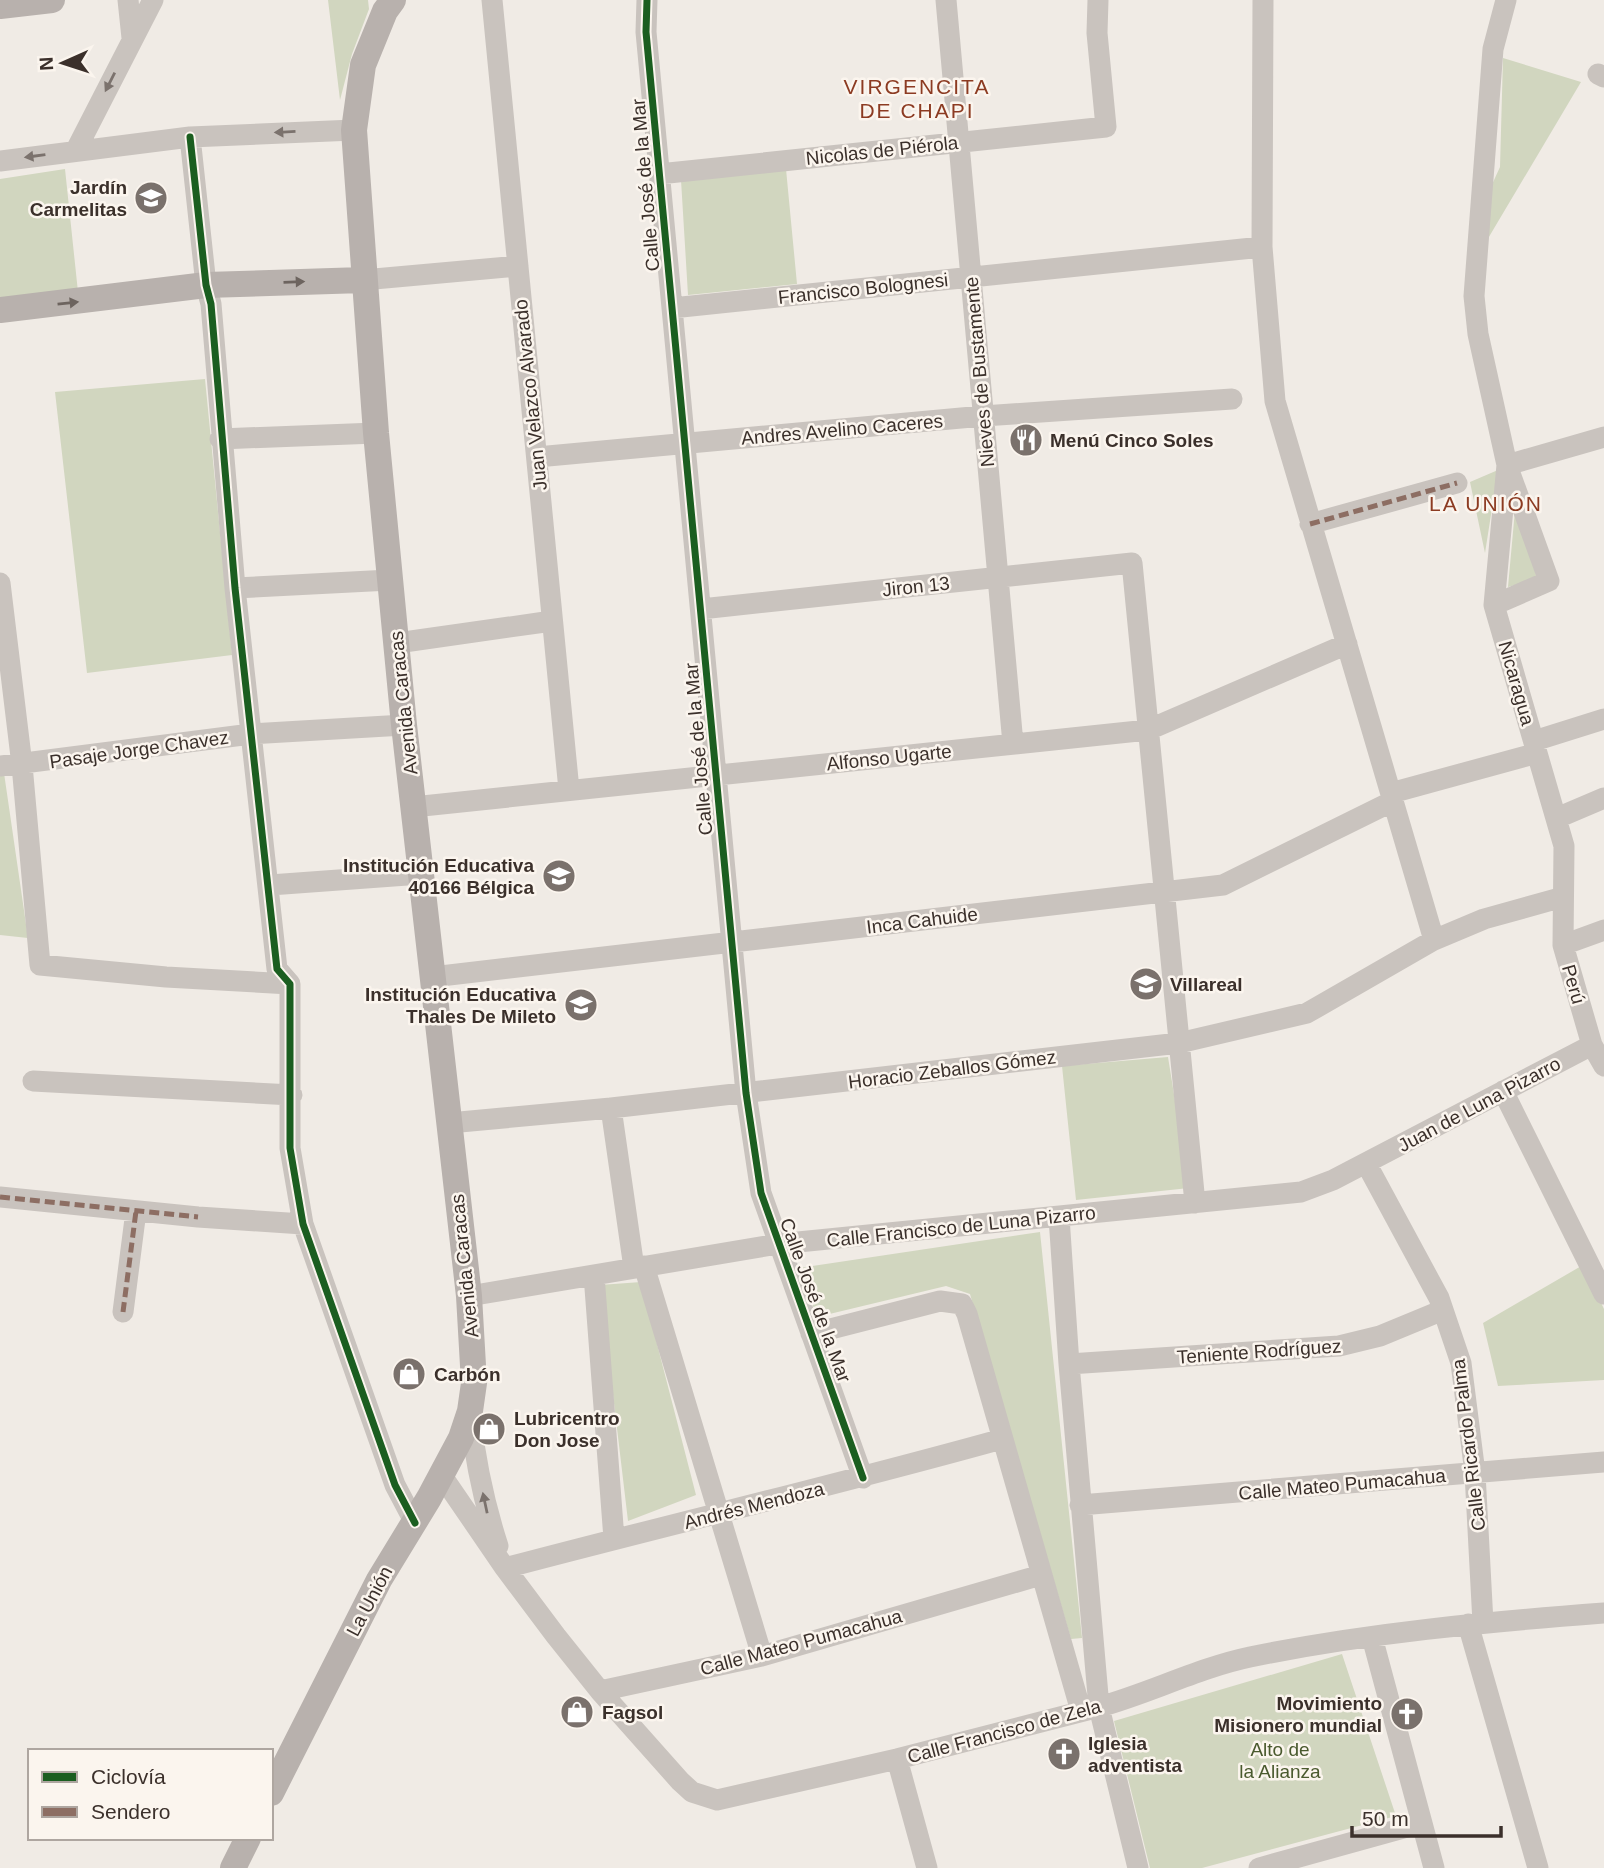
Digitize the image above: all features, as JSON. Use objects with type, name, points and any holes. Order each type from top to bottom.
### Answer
[{"type":"main road","points":[[0,6],[52,0]]},
{"type":"main road","name":"Avenida Caracas","points":[[393,0],[385,11],[363,65],[354,130],[363,280],[404,726],[468,1296],[474,1383],[470,1411]]},
{"type":"main road","points":[[0,310],[206,285],[363,280]]},
{"type":"main road","name":"La Unión","points":[[273,1789],[379,1580],[456,1451],[470,1411]]},
{"type":"main road","points":[[233,1868],[247,1840]]},
{"type":"street","points":[[128,0],[132,38]]},
{"type":"street","points":[[76,150],[153,0]]},
{"type":"street","name":"Juan Velazco Alvarado","points":[[492,0],[569,790]]},
{"type":"street","name":"Calle José de la Mar","points":[[647,0],[646,32],[732,942],[747,1093],[761,1193],[863,1478]]},
{"type":"street","name":"Nieves de Bustamente","points":[[946,0],[1013,744]]},
{"type":"street","name":"Nicolas de Piérola","points":[[659,174],[1106,127],[1097,33],[1098,0]]},
{"type":"street","points":[[1262,0],[1262,247],[1275,401],[1434,940]]},
{"type":"street","points":[[1494,605],[1549,581],[1507,465],[1478,334],[1474,296],[1493,49],[1506,0]]},
{"type":"street","points":[[0,161],[190,137],[354,130]]},
{"type":"street","points":[[190,137],[206,285],[211,304],[220,439],[277,970],[290,984],[290,1147],[303,1224],[395,1485],[415,1523]]},
{"type":"street","name":"Francisco Bolognesi","points":[[672,308],[1262,247]]},
{"type":"street","points":[[363,280],[518,266]]},
{"type":"street","name":"Andres Avelino Caceres","points":[[537,457],[983,416],[1232,399]]},
{"type":"street","points":[[220,439],[376,433]]},
{"type":"street","points":[[1507,465],[1604,437]]},
{"type":"street","name":"Nicaragua","points":[[1507,465],[1494,605],[1564,846],[1563,897]]},
{"type":"street","points":[[1310,524],[1457,483]]},
{"type":"street","name":"Jiron 13","points":[[701,609],[1132,563],[1148,730]]},
{"type":"street","points":[[235,588],[390,580]]},
{"type":"street","points":[[0,583],[22,765],[40,965],[166,977],[290,984]]},
{"type":"street","points":[[397,643],[552,621]]},
{"type":"street","name":"Alfonso Ugarte","points":[[413,807],[1148,730],[1347,644]]},
{"type":"street","name":"Inca Cahuide","points":[[432,977],[1223,885],[1392,797],[1535,747],[1604,719]]},
{"type":"street","name":"Pasaje Jorge Chavez","points":[[0,766],[251,734],[404,726]]},
{"type":"street","points":[[1148,730],[1195,1203]]},
{"type":"street","points":[[1557,818],[1604,798]]},
{"type":"street","points":[[270,886],[421,874]]},
{"type":"street","name":"Horacio Zeballos Gómez","points":[[449,1123],[611,1108],[1179,1043],[1307,1013],[1434,940],[1483,919],[1563,897]]},
{"type":"street","name":"Perú","points":[[1563,897],[1563,944],[1591,1045],[1604,1066]]},
{"type":"street","points":[[1563,944],[1604,930]]},
{"type":"street","name":"Juan de Luna Pizarro","points":[[1366,1163],[1591,1045]]},
{"type":"street","points":[[33,1081],[292,1095]]},
{"type":"street","points":[[1503,1091],[1604,1294]]},
{"type":"street","points":[[611,1108],[639,1267],[762,1656]]},
{"type":"street","name":"Calle Francisco de Luna Pizarro","points":[[468,1296],[778,1244],[1301,1192],[1334,1180],[1366,1163]]},
{"type":"street","name":"Calle Ricardo Palma","points":[[1366,1163],[1439,1298],[1461,1363],[1475,1473],[1476,1623],[1538,1868]]},
{"type":"street","points":[[0,1197],[303,1224]]},
{"type":"street","points":[[123,1311],[136,1211]]},
{"type":"street","points":[[1059,1217],[1080,1505],[1090,1709]]},
{"type":"street","points":[[594,1275],[614,1539]]},
{"type":"street","points":[[811,1334],[940,1301],[962,1304],[1041,1575],[1090,1709],[1138,1868]]},
{"type":"street","name":"Teniente Rodríguez","points":[[1069,1364],[1339,1346],[1380,1336],[1443,1310]]},
{"type":"street","name":"Calle Francisco de Zela","points":[[470,1411],[475,1454],[488,1514],[505,1568]]},
{"type":"street","name":"Andrés Mendoza","points":[[505,1568],[863,1478],[1002,1439]]},
{"type":"street","name":"Calle Mateo Pumacahua","points":[[1080,1505],[1604,1462]]},
{"type":"street","name":"Calle Francisco de Zela","points":[[442,1476],[505,1568],[600,1692],[680,1781],[702,1797],[717,1800],[897,1759],[1125,1700],[1190,1674],[1249,1657],[1476,1623],[1604,1613]]},
{"type":"street","name":"Calle Mateo Pumacahua","points":[[600,1692],[762,1656],[1041,1575]]},
{"type":"street","points":[[1372,1637],[1434,1868]]},
{"type":"street","points":[[897,1759],[927,1868]]},
{"type":"street","points":[[1259,1868],[1422,1823]]},
{"type":"green space","points":[[328,0],[368,0],[369,9],[352,54],[340,100]]},
{"type":"green space","points":[[1503,58],[1581,82],[1477,257],[1484,202],[1500,167]]},
{"type":"green space","points":[[65,169],[78,292],[0,300],[0,179]]},
{"type":"green space","points":[[786,169],[797,284],[688,295],[681,180]]},
{"type":"green space","points":[[205,379],[232,655],[87,673],[55,392]]},
{"type":"green space","points":[[1498,470],[1485,553],[1470,482]]},
{"type":"green space","points":[[1516,499],[1537,579],[1508,587]]},
{"type":"green space","points":[[0,773],[4,773],[28,938],[0,935]]},
{"type":"green space","points":[[1168,1057],[1189,1188],[1076,1200],[1062,1066]]},
{"type":"green space","points":[[1040,1232],[1082,1638],[1071,1639],[970,1294],[946,1286],[817,1317],[799,1268]]},
{"type":"green space","points":[[1583,1265],[1604,1309],[1604,1380],[1498,1386],[1483,1323]]},
{"type":"green space","points":[[641,1282],[696,1495],[628,1521],[600,1285]]},
{"type":"green space","name":"Alto de la Alianza","points":[[1342,1654],[1396,1816],[1202,1868],[1150,1868],[1114,1721]]},
{"type":"marked path","points":[[1310,524],[1457,483]]},
{"type":"marked path","points":[[0,1197],[198,1217]]},
{"type":"marked path","points":[[123,1312],[136,1211]]},
{"type":"cycle path","points":[[647,0],[646,32],[746,1093],[761,1193],[863,1478]]},
{"type":"cycle path","points":[[190,137],[206,285],[211,304],[235,588],[277,969],[290,984],[290,1148],[303,1224],[395,1485],[415,1523]]},
{"type":"place","name":"Jardín Carmelitas","points":[[151,198]]},
{"type":"place","name":"Menú Cinco Soles","points":[[1026,440]]},
{"type":"place","name":"Institución Educativa 40166 Bélgica","points":[[559,876]]},
{"type":"place","name":"Villareal","points":[[1146,984]]},
{"type":"place","name":"Institución Educativa Thales De Mileto","points":[[581,1005]]},
{"type":"place","name":"Carbón","points":[[409,1374]]},
{"type":"place","name":"Lubricentro Don Jose","points":[[489,1429]]},
{"type":"place","name":"Fagsol","points":[[577,1712]]},
{"type":"place","name":"Movimiento Misionero mundial","points":[[1407,1714]]},
{"type":"place","name":"Iglesia adventista","points":[[1064,1754]]},
{"type":"district","name":"VIRGENCITA DE CHAPI","points":[[917,99]]},
{"type":"district","name":"LA UNIÓN","points":[[1486,504]]}]
